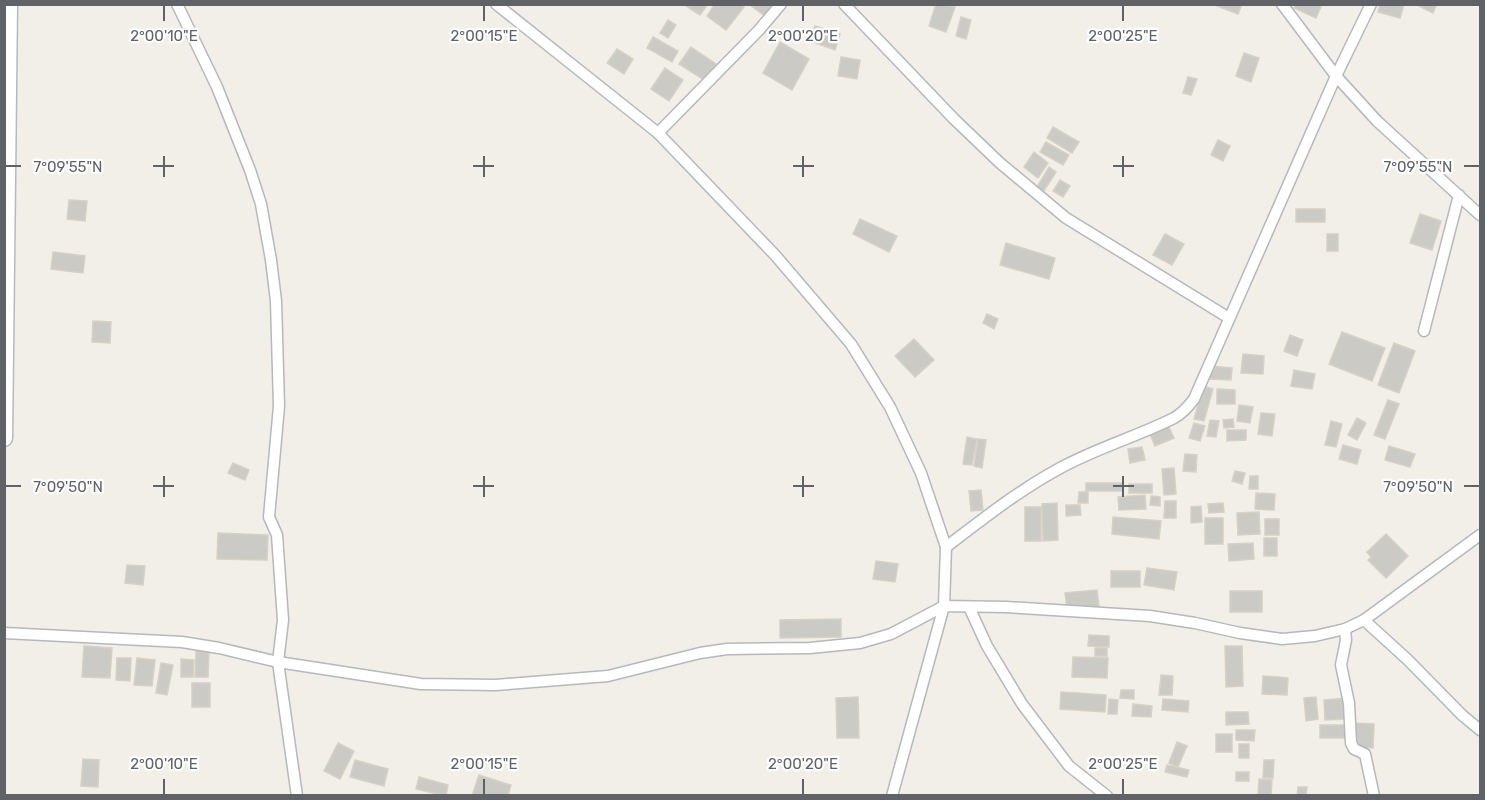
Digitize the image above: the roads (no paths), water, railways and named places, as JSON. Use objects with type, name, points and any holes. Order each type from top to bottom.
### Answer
[{"type":"street","points":[[4,438],[9,4]]},
{"type":"street","points":[[177,4],[213,79],[250,170],[261,204],[271,260],[276,301],[279,406],[269,517],[277,535],[283,620],[278,662],[297,795]]},
{"type":"street","points":[[496,4],[658,134],[775,255],[851,344],[890,407],[921,474],[946,547],[944,606],[892,795]]},
{"type":"street","points":[[658,134],[744,46],[781,4]]},
{"type":"street","points":[[844,4],[1000,163],[1066,218],[1229,318]]},
{"type":"street","points":[[1282,4],[1336,76],[1377,121],[1480,214]]},
{"type":"street","points":[[946,547],[997,508],[1062,467],[1098,449],[1175,417],[1194,399],[1336,76],[1371,4]]},
{"type":"street","points":[[1424,331],[1459,195]]},
{"type":"street","points":[[4,633],[182,642],[278,662],[421,684],[496,685],[608,676],[700,653],[727,649],[810,648],[860,643],[891,634],[944,606],[1150,616],[1282,639],[1315,636],[1345,629],[1364,620],[1480,534]]},
{"type":"street","points":[[969,607],[987,646],[1022,704],[1069,766],[1107,795]]},
{"type":"street","points":[[1364,620],[1480,730]]},
{"type":"street","points":[[1345,629],[1346,640],[1341,665],[1349,703],[1351,742],[1354,749],[1365,754],[1374,795]]}]
